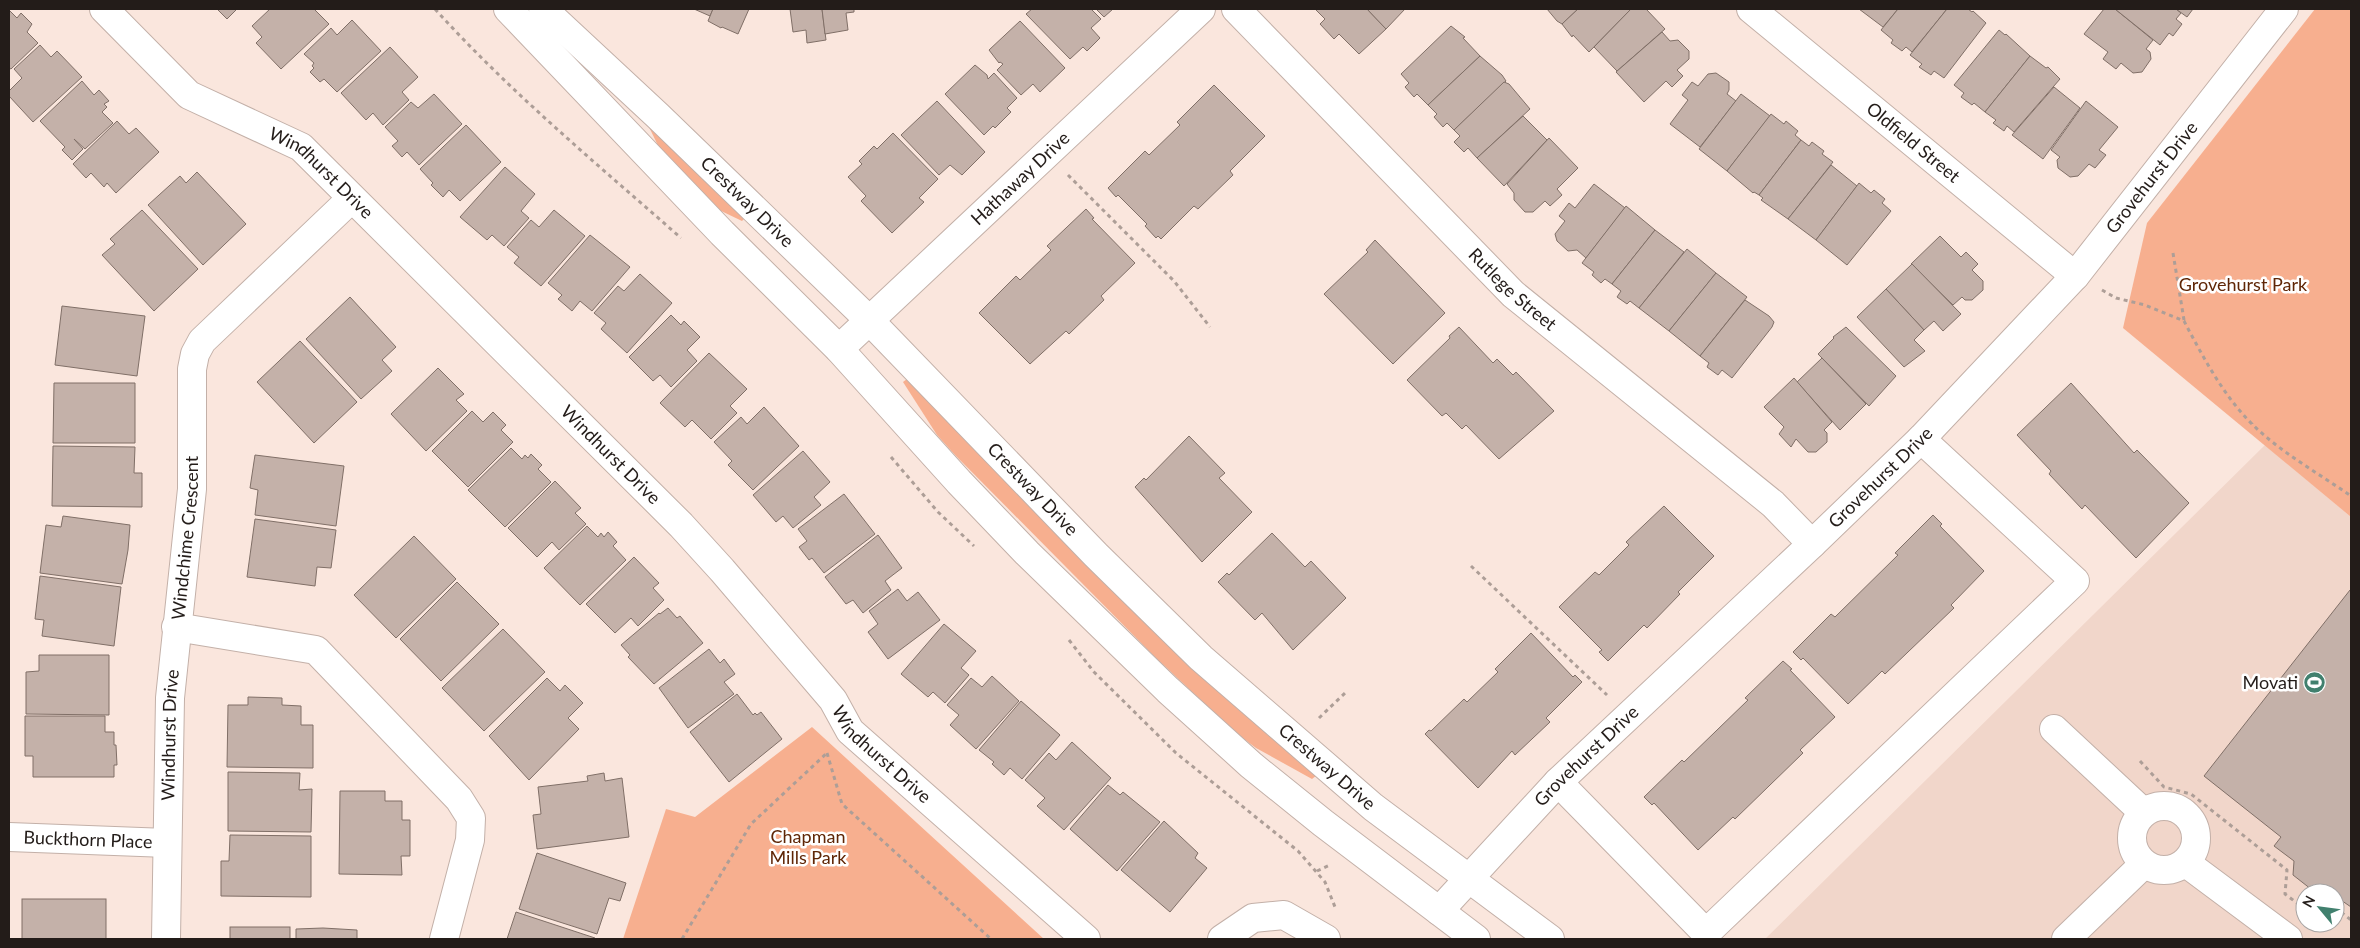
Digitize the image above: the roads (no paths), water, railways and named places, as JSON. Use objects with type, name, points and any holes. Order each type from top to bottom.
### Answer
[{"type":"street","name":"Windhurst Drive","points":[[104,9],[188,95],[301,147],[681,525],[833,700],[850,731],[1086,939]]},
{"type":"street","name":"Crestway Drive","points":[[508,9],[722,233],[839,349],[958,482],[1027,553],[1168,690],[1251,766],[1322,823],[1476,939]]},
{"type":"street","name":"Crestway Drive","points":[[543,9],[658,116],[869,320],[1096,555],[1201,658],[1373,807],[1550,939]]},
{"type":"street","name":"Hathaway Drive","points":[[839,349],[1201,9]]},
{"type":"street","name":"Rutlege Street","points":[[1236,9],[1513,294],[1773,504],[1812,544]]},
{"type":"street","name":"Oldfield Street","points":[[1751,9],[2075,276]]},
{"type":"street","name":"Grovehurst Drive","points":[[1438,911],[1558,782],[1812,544],[1921,438],[2075,276],[2284,9]]},
{"type":"street","name":"Windchime Crescent","points":[[351,198],[202,341],[195,354],[192,369],[192,489],[176,628],[316,650],[459,799],[471,818],[470,840],[444,939]]},
{"type":"street","points":[[1558,782],[1706,933],[2075,581],[1921,438]]},
{"type":"street","name":"Windhurst Drive","points":[[167,844],[170,698],[176,628]]},
{"type":"street","points":[[2054,729],[2143,812]]},
{"type":"street","points":[[2170,805],[2184,811],[2194,823],[2197,836],[2194,851],[2186,863],[2172,870],[2158,870],[2144,864],[2135,853],[2131,839],[2134,824],[2143,812],[2156,806],[2170,805]]},
{"type":"street","name":"Buckthorn Place","points":[[9,837],[167,844]]},
{"type":"street","points":[[166,939],[167,844]]},
{"type":"street","points":[[2186,863],[2288,939]]},
{"type":"street","points":[[2066,939],[2144,864]]},
{"type":"street","points":[[1222,939],[1252,918],[1284,915],[1325,939]]},
{"type":"place","name":"Movati","points":[[2314,683]]},
{"type":"park label","name":"Grovehurst Park","points":[[2243,285]]},
{"type":"park label","name":"Chapman Mills Park","points":[[808,848]]}]
